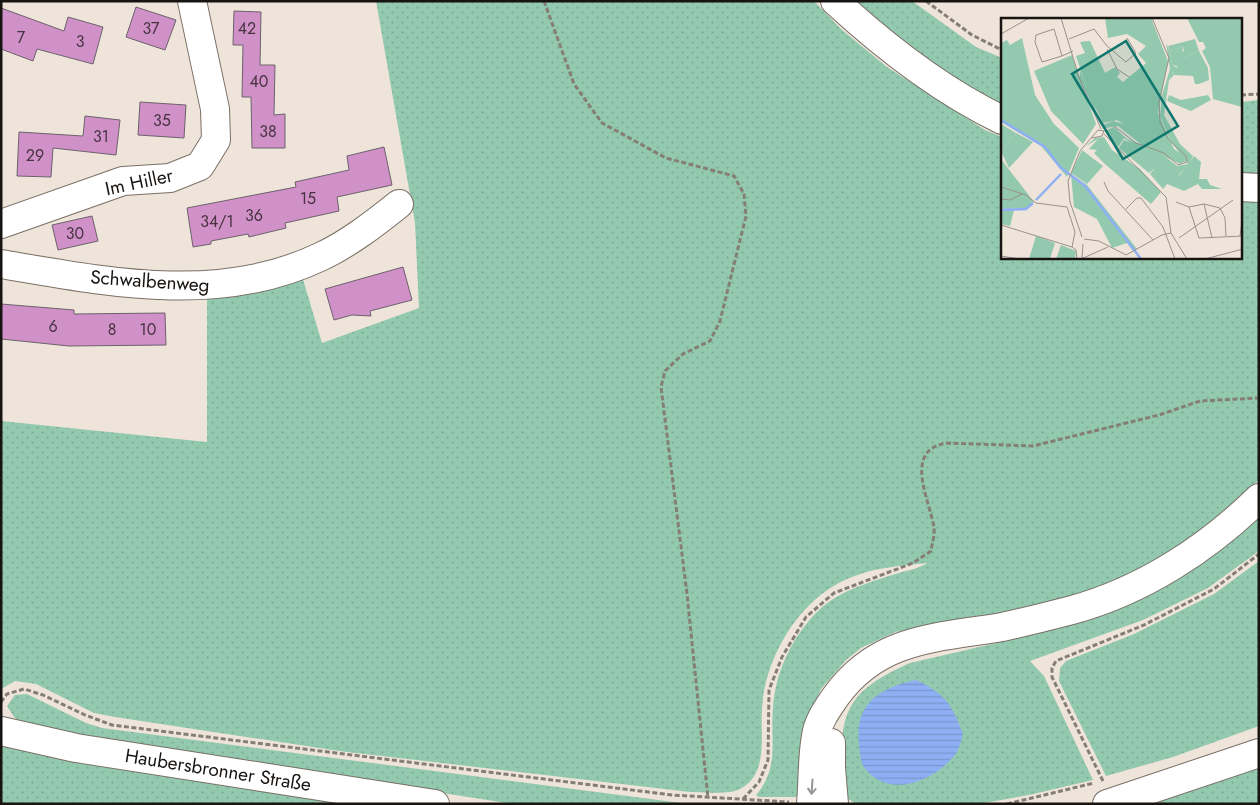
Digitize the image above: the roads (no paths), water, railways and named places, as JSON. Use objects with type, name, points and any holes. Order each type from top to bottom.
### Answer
[{"type":"main road","name":"Im Hiller","points":[[1,224],[123,181],[170,178],[200,166],[216,140],[215,109],[192,1]]},
{"type":"main road","points":[[835,1],[873,36],[904,60],[946,89],[1001,119]]},
{"type":"main road","points":[[1242,187],[1259,188]]},
{"type":"main road","name":"Schwalbenweg","points":[[1,264],[102,280],[156,285],[197,287],[232,284],[280,273],[320,257],[370,227],[399,204]]},
{"type":"main road","points":[[803,803],[816,735],[825,711],[851,676],[869,662],[911,642],[1002,626],[1055,614],[1120,593],[1184,558],[1214,538],[1259,498]]},
{"type":"main road","points":[[834,804],[831,744],[839,692]]},
{"type":"main road","name":"Haubersbronner Straße","points":[[1,731],[76,748],[435,804]]},
{"type":"main road","points":[[1108,804],[1259,753]]},
{"type":"water","points":[[916,680],[941,695],[951,707],[963,734],[961,742],[956,753],[946,765],[935,773],[910,784],[885,783],[874,777],[864,767],[860,757],[858,731],[861,719],[865,709],[880,693],[903,683]]}]
